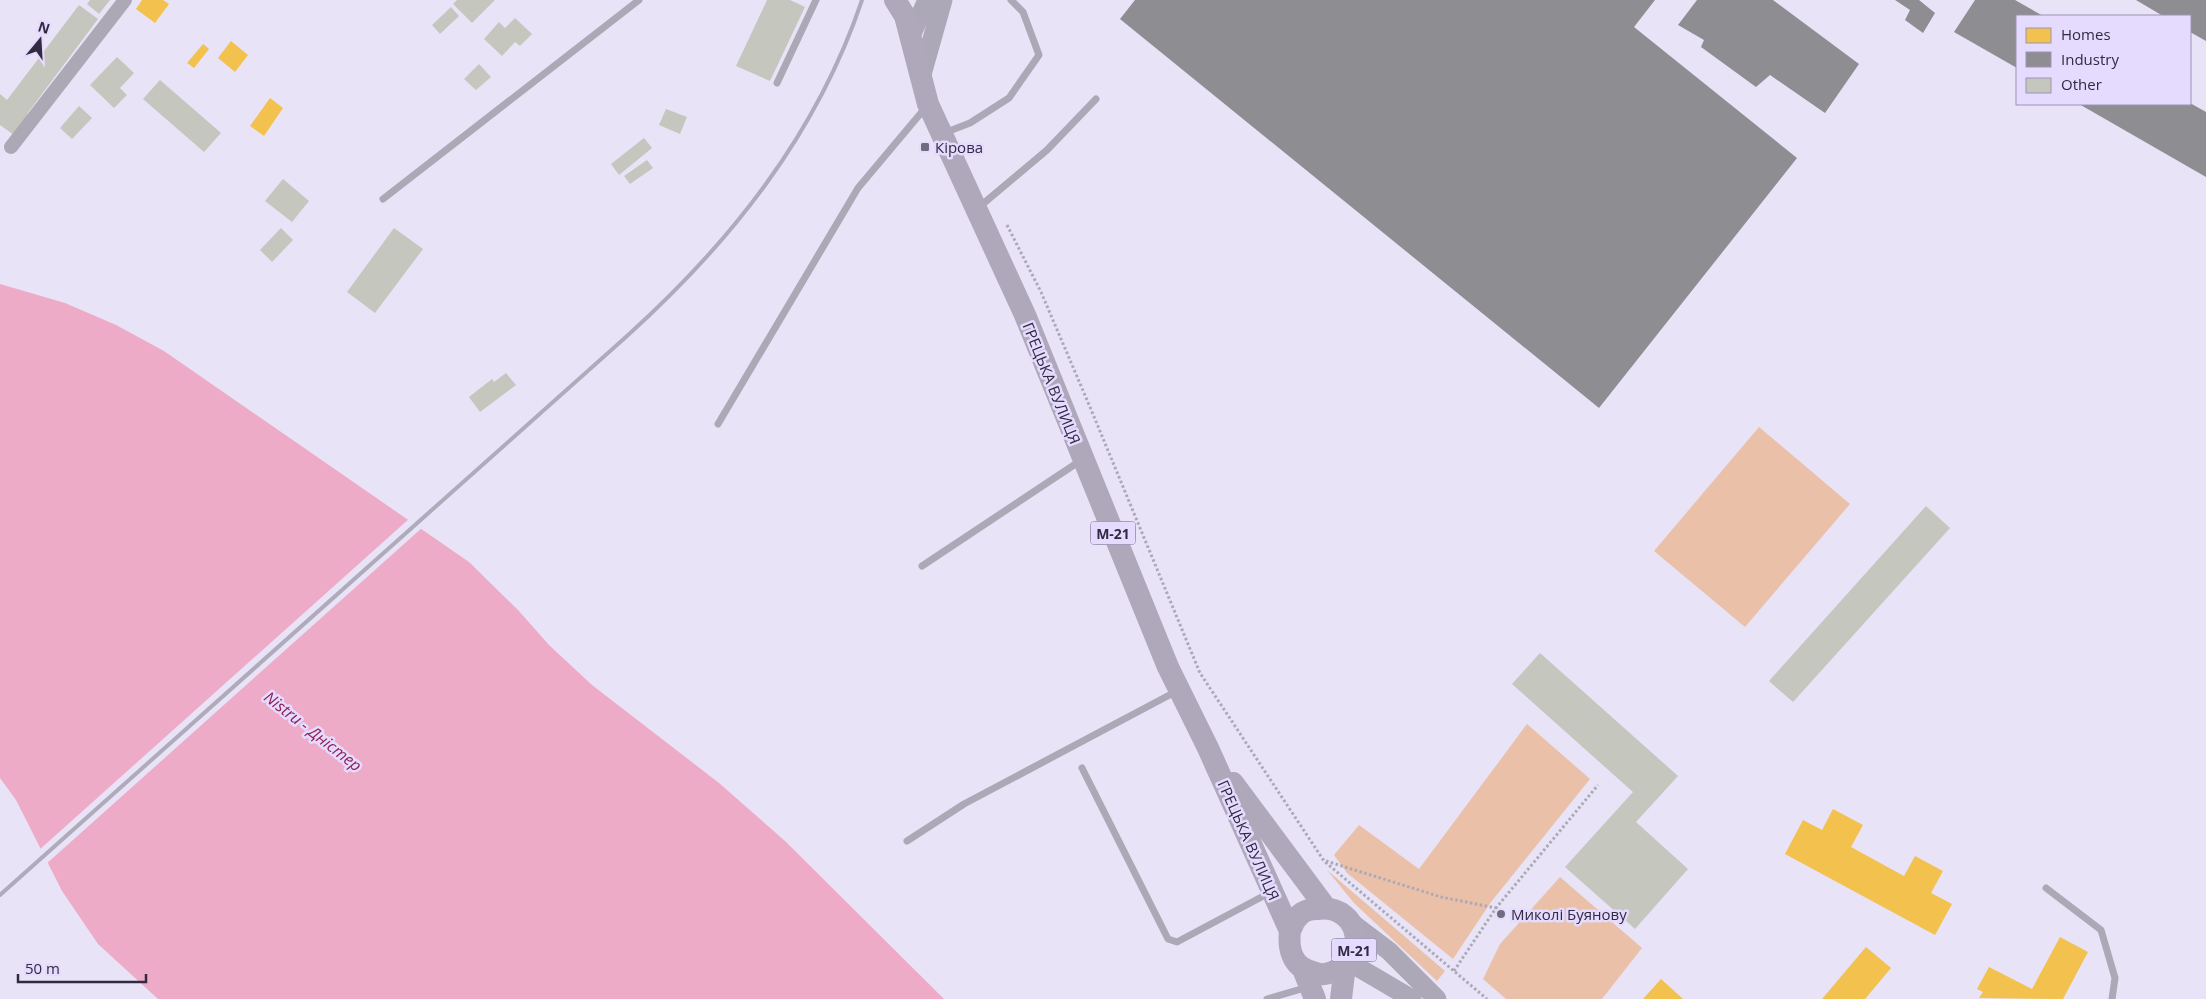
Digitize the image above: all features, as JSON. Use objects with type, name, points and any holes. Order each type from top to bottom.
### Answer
[{"type":"highway","name":"ГРЕЦЬКА ВУЛИЦЯ","points":[[900,8],[928,104],[941,134],[983,204],[1082,459],[1168,667],[1208,748],[1290,932]]},
{"type":"highway","name":"ГРЕЦЬКА ВУЛИЦЯ","points":[[1208,748],[1326,908]]},
{"type":"highway","name":"М-21","points":[[1326,908],[1339,912],[1352,923],[1356,937],[1354,950],[1347,964],[1341,999]]},
{"type":"highway","points":[[1290,932],[1296,918],[1308,910],[1326,908]]},
{"type":"highway","name":"М-21","points":[[1290,932],[1288,945],[1309,985],[1322,975],[1335,971],[1347,964]]},
{"type":"main road","points":[[910,38],[927,0]]},
{"type":"main road","points":[[920,78],[943,0]]},
{"type":"main road","points":[[1352,923],[1389,952],[1437,999]]},
{"type":"main road","points":[[1347,964],[1412,999]]},
{"type":"street","points":[[11,147],[125,0]]},
{"type":"lane","points":[[383,199],[639,0]]},
{"type":"lane","points":[[777,83],[816,0]]},
{"type":"lane","points":[[941,134],[970,123],[1009,98],[1039,55],[1023,12],[1011,0]]},
{"type":"lane","points":[[983,204],[1047,150],[1096,99]]},
{"type":"lane","points":[[718,424],[858,188],[928,104]]},
{"type":"lane","points":[[922,566],[1082,459]]},
{"type":"lane","points":[[907,841],[964,804],[1179,690]]},
{"type":"lane","points":[[1082,768],[1168,939],[1177,942],[1191,936],[1272,892]]},
{"type":"lane","points":[[2046,888],[2101,930],[2115,978],[2112,999]]},
{"type":"lane","points":[[1267,999],[1309,985]]},
{"type":"path","points":[[983,204],[1014,236],[1041,292],[1200,673],[1324,861],[1487,999]]},
{"type":"path","points":[[1454,971],[1496,908],[1598,785]]},
{"type":"path","points":[[1324,861],[1441,897],[1496,908]]},
{"type":"shaded area","points":[[1759,427],[1850,504],[1745,627],[1654,551]]},
{"type":"shaded area","points":[[1527,724],[1590,779],[1491,902],[1453,959],[1347,873],[1334,855],[1359,825],[1419,869]]},
{"type":"shaded area","points":[[1327,870],[1445,971],[1437,981],[1354,903]]},
{"type":"shaded area","points":[[1560,877],[1642,948],[1602,999],[1506,999],[1483,979],[1500,944]]},
{"type":"water","name":"Nistru - Дністер","points":[[0,284],[65,303],[116,325],[164,351],[469,562],[518,610],[549,645],[592,685],[719,783],[785,841],[944,999],[158,999],[98,944],[62,891],[16,800],[0,778]]},
{"type":"pier","points":[[410,518],[423,527],[45,865],[38,851]]},
{"type":"building: Homes","points":[[142,0],[163,0],[169,4],[155,23],[136,9]]},
{"type":"building: Homes","points":[[231,41],[248,55],[235,72],[218,58]]},
{"type":"building: Homes","points":[[203,44],[209,49],[194,68],[187,63]]},
{"type":"building: Homes","points":[[270,98],[283,108],[264,136],[250,126]]},
{"type":"building: Homes","points":[[1833,809],[1863,825],[1851,847],[1904,876],[1915,856],[1943,871],[1931,893],[1952,904],[1935,935],[1785,854],[1803,820],[1822,830]]},
{"type":"building: Homes","points":[[2060,937],[2088,952],[2063,999],[1979,998],[1983,992],[1977,989],[1989,967],[2032,989]]},
{"type":"building: Homes","points":[[1866,947],[1891,968],[1865,999],[1822,999]]},
{"type":"building: Homes","points":[[1661,979],[1683,999],[1643,999]]},
{"type":"building: Industry","points":[[1135,0],[1655,0],[1634,27],[1797,158],[1599,408],[1120,19]]},
{"type":"building: Industry","points":[[1697,0],[1773,0],[1859,64],[1825,113],[1770,75],[1756,87],[1701,47],[1704,40],[1678,25]]},
{"type":"building: Industry","points":[[1895,0],[1919,0],[1935,13],[1923,33],[1905,20],[1910,10]]},
{"type":"building: Industry","points":[[1975,0],[2015,0],[2041,15],[2016,15],[2016,67],[1954,32]]},
{"type":"building: Industry","points":[[2136,0],[2206,0],[2206,41],[2191,33],[2191,15],[2161,15]]},
{"type":"building: Industry","points":[[2191,104],[2206,112],[2206,177],[2081,105]]},
{"type":"building: Other","points":[[90,0],[110,0],[99,14],[87,4]]},
{"type":"building: Other","points":[[457,0],[495,0],[472,23],[453,4]]},
{"type":"building: Other","points":[[767,0],[790,0],[805,7],[770,81],[736,66]]},
{"type":"building: Other","points":[[79,5],[98,19],[27,114],[29,116],[14,135],[0,125],[0,94],[7,100]]},
{"type":"building: Other","points":[[451,7],[459,16],[440,34],[432,25]]},
{"type":"building: Other","points":[[515,18],[532,34],[520,46],[515,42],[502,56],[484,39],[499,22],[505,28]]},
{"type":"building: Other","points":[[117,57],[134,73],[120,88],[127,95],[114,108],[90,85]]},
{"type":"building: Other","points":[[479,64],[491,77],[476,90],[464,79]]},
{"type":"building: Other","points":[[160,80],[221,133],[204,152],[143,99]]},
{"type":"building: Other","points":[[79,106],[92,118],[72,139],[60,128]]},
{"type":"building: Other","points":[[666,109],[687,117],[680,134],[659,125]]},
{"type":"building: Other","points":[[644,138],[652,148],[619,175],[611,164]]},
{"type":"building: Other","points":[[647,160],[653,168],[630,184],[624,176]]},
{"type":"building: Other","points":[[283,179],[309,201],[292,222],[265,201]]},
{"type":"building: Other","points":[[281,228],[293,240],[272,262],[260,250]]},
{"type":"building: Other","points":[[394,228],[423,249],[375,313],[347,292]]},
{"type":"building: Other","points":[[506,373],[516,385],[480,412],[469,397],[492,379],[494,382]]},
{"type":"building: Other","points":[[1926,506],[1950,528],[1793,702],[1769,681]]},
{"type":"building: Other","points":[[1540,653],[1678,776],[1636,822],[1688,869],[1635,929],[1565,867],[1633,792],[1512,684]]},
{"type":"railway","points":[[0,895],[627,336],[701,263],[767,183],[795,140],[821,96],[843,49],[862,0]]},
{"type":"place","name":"Кірова","points":[[925,147]]},
{"type":"place","name":"Миколі Буянову","points":[[1501,914]]}]
